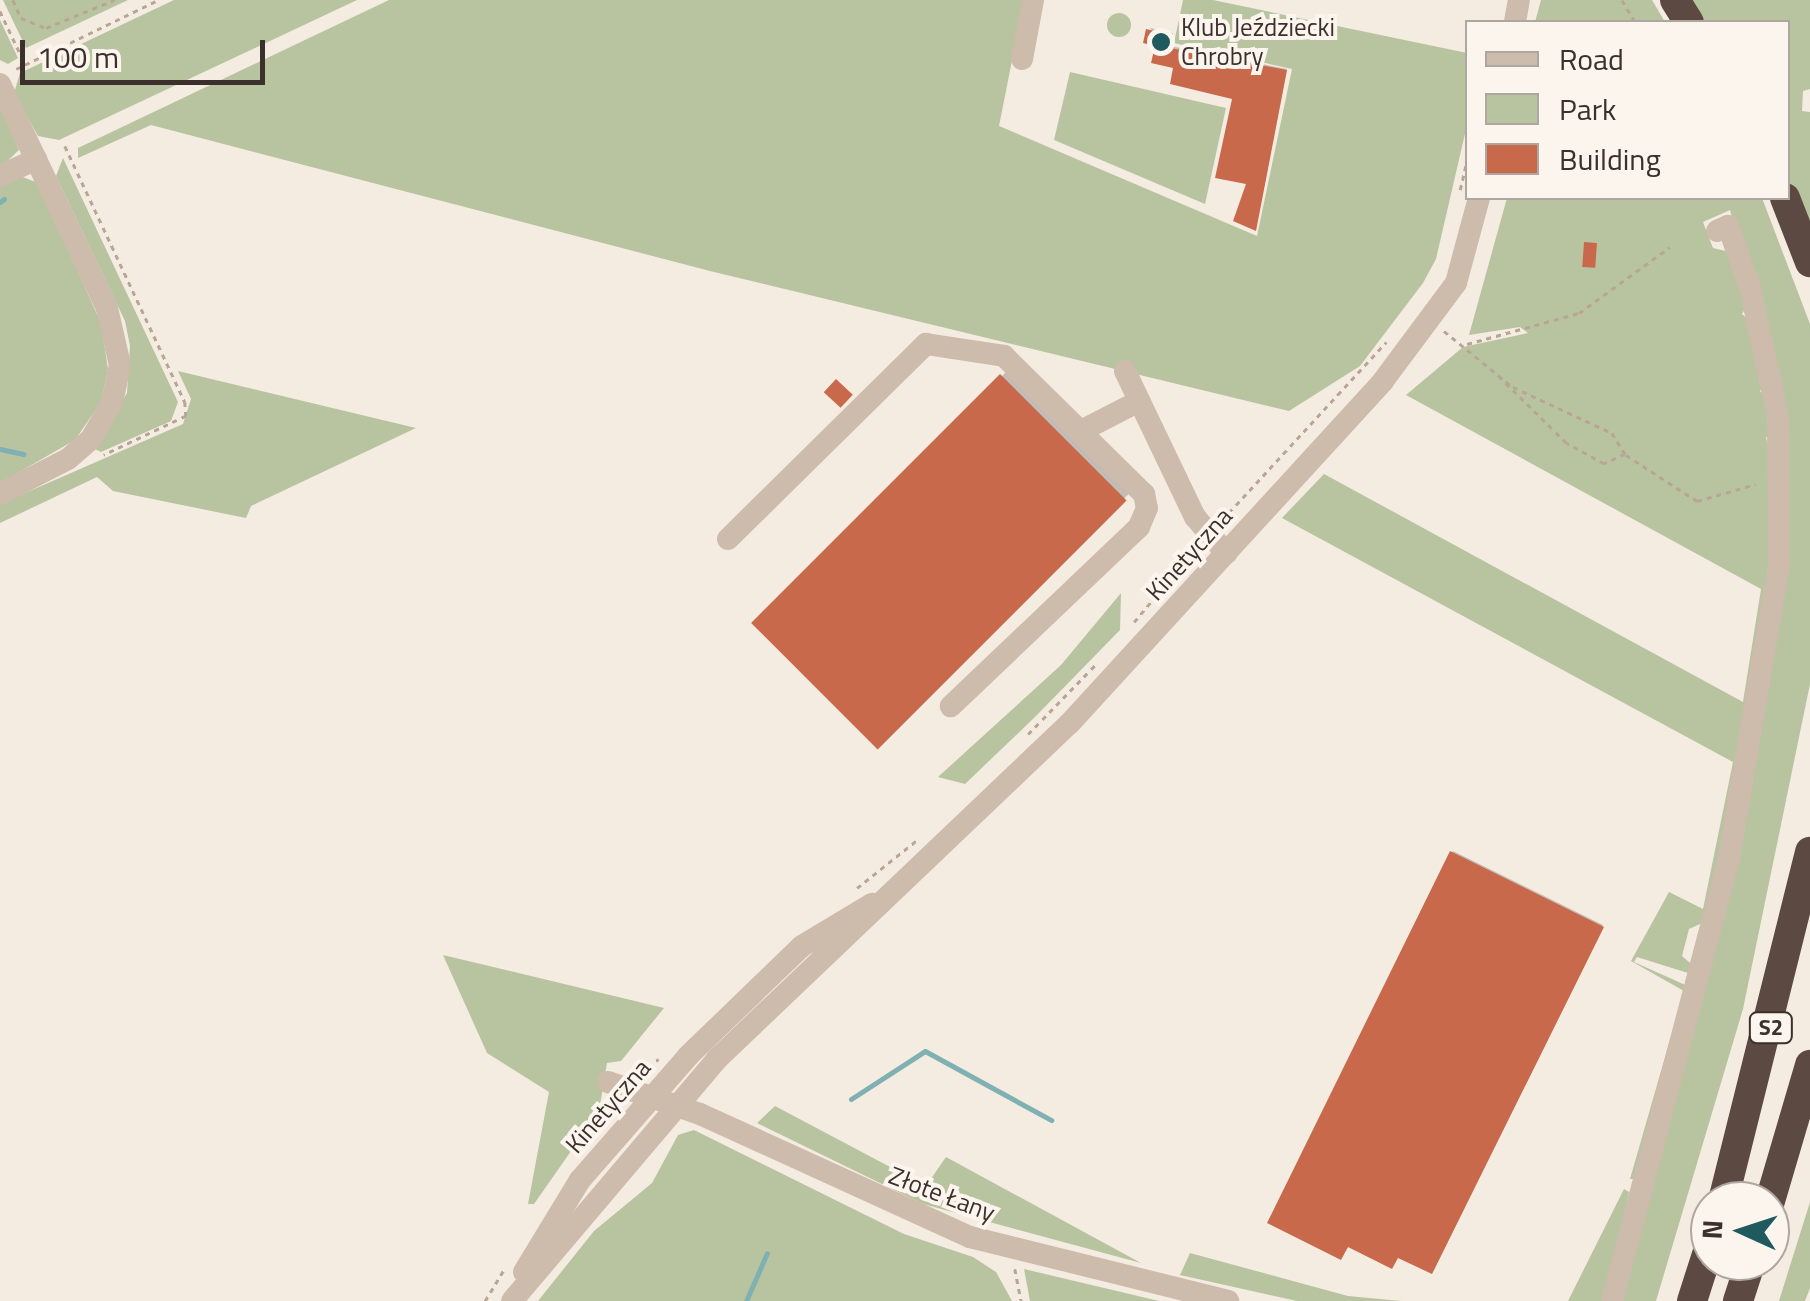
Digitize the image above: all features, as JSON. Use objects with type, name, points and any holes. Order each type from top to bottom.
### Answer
[{"type":"highway","points":[[1786,200],[1810,262]]},
{"type":"highway","name":"S2","points":[[1728,1181],[1810,852]]},
{"type":"highway","name":"S2","points":[[1776,1181],[1810,1065]]},
{"type":"street","points":[[1022,59],[1033,0]]},
{"type":"street","points":[[0,494],[68,459],[91,440],[118,378],[117,339],[107,308],[36,159],[6,78]]},
{"type":"street","points":[[0,176],[36,159]]},
{"type":"street","name":"Kinetyczna","points":[[511,1301],[676,1104],[875,904],[1059,734],[1432,324],[1456,283],[1478,200]]},
{"type":"street","points":[[1612,1301],[1728,857],[1775,597],[1782,481],[1778,417],[1750,288],[1728,226],[1716,230]]},
{"type":"street","points":[[728,539],[931,342],[1004,356],[1144,494],[1143,521],[951,706]]},
{"type":"street","points":[[1125,371],[1208,534],[1226,554]]},
{"type":"street","points":[[1081,431],[1140,401]]},
{"type":"street","name":"Kinetyczna","points":[[511,1301],[556,1214],[652,1095],[802,946],[847,914],[875,904]]},
{"type":"street","name":"Złote Łany","points":[[618,1085],[676,1104],[904,1212],[1019,1250],[1228,1301]]},
{"type":"path","points":[[13,0],[20,18],[46,28],[114,0]]},
{"type":"path","points":[[6,78],[158,0]]},
{"type":"path","points":[[0,12],[26,65]]},
{"type":"path","points":[[1456,206],[1465,167]]},
{"type":"path","points":[[1465,344],[1579,313],[1670,247]]},
{"type":"path","points":[[1432,324],[1465,344],[1566,443],[1604,464],[1624,454]]},
{"type":"path","points":[[1131,625],[1208,534],[1398,329]]},
{"type":"path","points":[[1498,376],[1612,433],[1624,454],[1697,501],[1782,481]]},
{"type":"path","points":[[1022,740],[1096,664]]},
{"type":"path","points":[[850,894],[924,833]]},
{"type":"path","points":[[595,1132],[618,1085],[666,1052]]},
{"type":"path","points":[[1019,1250],[1014,1278],[1021,1301]]},
{"type":"path","points":[[485,1301],[514,1252]]},
{"type":"green space","points":[[3,0],[128,0],[26,48]]},
{"type":"green space","points":[[174,0],[357,0],[59,140],[38,136],[14,93],[20,73]]},
{"type":"green space","points":[[389,0],[1024,0],[999,126],[1257,236],[1292,69],[1174,43],[1183,0],[1213,0],[1465,53],[1465,134],[1436,259],[1423,283],[1360,366],[1289,411],[710,271],[151,125],[78,158],[78,148]]},
{"type":"green space","points":[[1541,0],[1652,0],[1664,20],[1536,20]]},
{"type":"green space","points":[[1687,0],[1810,0],[1810,89],[1803,91],[1802,111],[1810,112],[1810,232],[1790,184],[1790,20],[1699,20]]},
{"type":"green space","points":[[1119,13],[1131,25],[1119,37],[1107,25]]},
{"type":"green space","points":[[0,20],[18,58],[8,64],[0,60]]},
{"type":"green space","points":[[1070,72],[1226,108],[1205,204],[1054,140]]},
{"type":"green space","points":[[0,104],[19,150],[0,168]]},
{"type":"green space","points":[[63,158],[178,402],[171,421],[101,452],[95,449],[127,393],[130,346],[125,321],[56,176]]},
{"type":"green space","points":[[20,176],[38,183],[101,323],[108,369],[101,402],[75,440],[0,483],[0,184]]},
{"type":"green space","points":[[1506,200],[1763,200],[1810,324],[1810,684],[1743,1009],[1656,1301],[1620,1301],[1622,1286],[1736,850],[1787,549],[1788,479],[1778,389],[1730,210],[1703,222],[1713,248],[1734,253],[1747,306],[1742,314],[1752,323],[1766,382],[1760,391],[1770,401],[1773,430],[1766,438],[1776,469],[1768,478],[1777,490],[1775,548],[1709,920],[1689,929],[1682,956],[1696,968],[1688,973],[1637,957],[1634,962],[1692,988],[1636,1179],[1630,1179],[1684,991],[1631,961],[1669,892],[1703,909],[1733,762],[1282,518],[1324,474],[1743,702],[1761,589],[1406,395],[1463,347],[1528,333],[1520,327],[1469,335]]},
{"type":"green space","points":[[178,371],[416,428],[251,506],[246,518],[113,491],[97,477],[0,523],[0,504],[183,424],[191,399]]},
{"type":"green space","points":[[1121,593],[1120,630],[1035,717],[965,784],[938,777],[1061,665]]},
{"type":"green space","points":[[443,955],[664,1008],[621,1061],[607,1063],[599,1111],[534,1204],[528,1204],[549,1092],[487,1053]]},
{"type":"green space","points":[[775,1106],[926,1186],[946,1157],[1141,1263],[923,1204],[757,1123]]},
{"type":"green space","points":[[694,1130],[904,1234],[973,1257],[996,1272],[1012,1301],[538,1301],[594,1231],[652,1183],[678,1135]]},
{"type":"green space","points":[[1624,1189],[1629,1192],[1608,1301],[1568,1301]]},
{"type":"green space","points":[[1810,1202],[1810,1288],[1805,1301],[1779,1301],[1785,1281],[1790,1281],[1790,1266]]},
{"type":"green space","points":[[1190,1253],[1348,1296],[1401,1301],[1297,1301],[1180,1275]]},
{"type":"green space","points":[[1024,1269],[1159,1301],[1030,1301]]},
{"type":"building","points":[[1146,29],[1172,35],[1170,48],[1287,70],[1256,231],[1233,221],[1246,184],[1215,178],[1232,99],[1170,84],[1173,68],[1151,63],[1155,46],[1143,43]]},
{"type":"building","points":[[1584,242],[1597,243],[1595,268],[1582,267]]},
{"type":"building","points":[[1000,374],[1127,501],[878,749],[751,623]]},
{"type":"building","points":[[836,379],[853,395],[841,408],[824,392]]},
{"type":"building","points":[[1450,851],[1604,927],[1432,1274],[1398,1258],[1392,1269],[1348,1247],[1341,1260],[1267,1223]]},
{"type":"waterway","points":[[0,202],[4,199]]},
{"type":"waterway","points":[[0,449],[23,454]]},
{"type":"waterway","points":[[851,1099],[925,1051],[1051,1120]]},
{"type":"waterway","points":[[746,1301],[767,1253]]},
{"type":"place","name":"Klub Jeździecki Chrobry","points":[[1161,42]]}]
